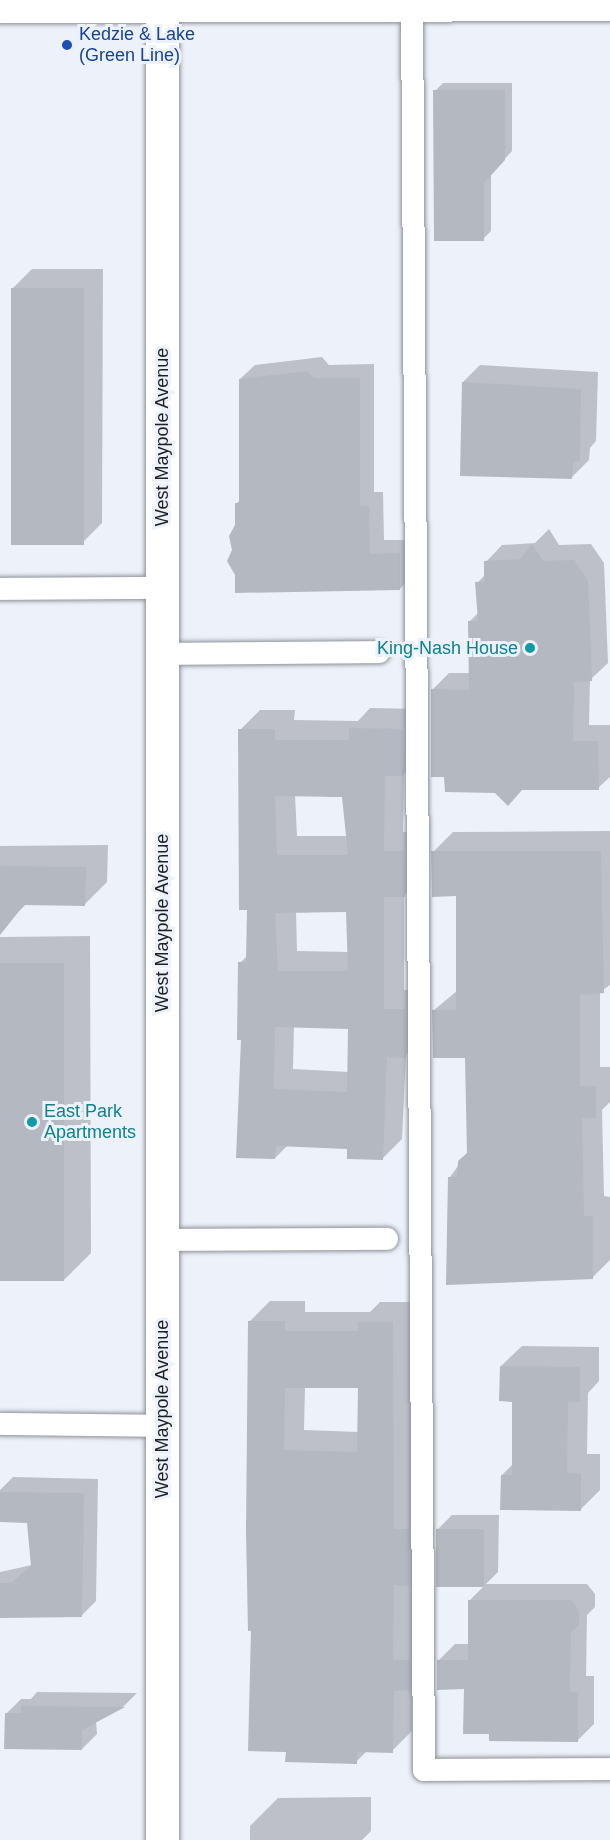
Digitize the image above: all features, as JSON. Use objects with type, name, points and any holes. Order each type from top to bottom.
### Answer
[{"type":"street","points":[[0,6],[162,6],[199,3],[301,2],[610,4]]},
{"type":"street","name":"West Maypole Avenue","points":[[162,6],[162,1840]]},
{"type":"lane","points":[[398,3],[424,1770],[610,1769]]},
{"type":"lane","points":[[0,589],[162,588]]},
{"type":"lane","points":[[162,654],[379,652]]},
{"type":"lane","points":[[162,1240],[387,1239]]},
{"type":"lane","points":[[0,1424],[162,1426]]},
{"type":"building","points":[[433,90],[505,90],[505,160],[484,183],[484,241],[434,241]]},
{"type":"building","points":[[11,288],[84,288],[84,545],[11,545]]},
{"type":"building","points":[[307,371],[314,378],[360,378],[360,506],[369,506],[370,554],[400,553],[400,590],[235,593],[235,575],[227,561],[232,550],[229,536],[235,525],[235,503],[239,503],[239,379]]},
{"type":"building","points":[[462,382],[581,389],[580,460],[573,463],[572,479],[460,476]]},
{"type":"building","points":[[532,544],[543,561],[574,560],[588,580],[592,681],[574,682],[573,741],[598,741],[599,790],[522,790],[508,806],[495,793],[445,792],[444,777],[431,777],[431,689],[469,690],[468,621],[478,621],[475,582],[484,582],[484,561],[520,559]]},
{"type":"building","points":[[349,728],[403,729],[404,776],[385,776],[384,851],[404,851],[405,897],[384,897],[384,1009],[405,1009],[406,1058],[387,1057],[383,1160],[347,1159],[347,1149],[276,1146],[275,1159],[236,1158],[241,1040],[237,1040],[238,962],[246,962],[247,910],[239,910],[238,729],[275,729],[275,740],[349,740]],"holes":[[[275,796],[342,797],[348,855],[277,855]],[[346,912],[348,971],[278,971],[275,913]],[[275,1027],[348,1029],[347,1092],[274,1089]]]},
{"type":"building","points":[[431,851],[601,851],[604,993],[580,995],[580,1086],[596,1086],[596,1118],[582,1118],[584,1216],[593,1216],[593,1279],[446,1285],[448,1177],[457,1177],[458,1161],[467,1153],[465,1058],[433,1058],[432,1010],[456,1010],[456,896],[432,897]]},
{"type":"building","points":[[0,866],[86,867],[85,906],[24,905],[0,935]]},
{"type":"building","name":"East Park Apartments","points":[[0,963],[64,963],[64,1281],[0,1281]]},
{"type":"building","points":[[248,1321],[285,1321],[285,1331],[358,1331],[358,1322],[393,1322],[394,1529],[409,1529],[409,1586],[394,1585],[393,1660],[410,1660],[410,1690],[394,1691],[393,1753],[357,1752],[357,1764],[285,1762],[286,1752],[248,1751],[251,1631],[248,1631],[246,1531]],"holes":[[[285,1388],[358,1388],[357,1452],[284,1450]]]},
{"type":"building","points":[[500,1366],[580,1367],[580,1402],[568,1402],[567,1473],[581,1474],[581,1511],[500,1510],[501,1475],[512,1475],[512,1402],[499,1401]]},
{"type":"building","points":[[0,1492],[84,1493],[82,1617],[0,1618],[0,1583],[11,1583],[31,1566],[27,1523],[0,1522]]},
{"type":"building","points":[[436,1529],[484,1529],[484,1587],[436,1587]]},
{"type":"building","points":[[468,1600],[571,1600],[579,1611],[579,1625],[571,1632],[570,1692],[578,1692],[578,1742],[489,1741],[489,1734],[463,1734],[464,1689],[437,1690],[437,1660],[468,1660]]},
{"type":"building","points":[[21,1706],[125,1707],[82,1730],[82,1750],[4,1749],[5,1713],[21,1713]]},
{"type":"place","name":"Kedzie & Lake (Green Line)","points":[[67,45]]},
{"type":"place","name":"King-Nash House","points":[[530,648]]},
{"type":"place","name":"East Park Apartments","points":[[32,1122]]}]
